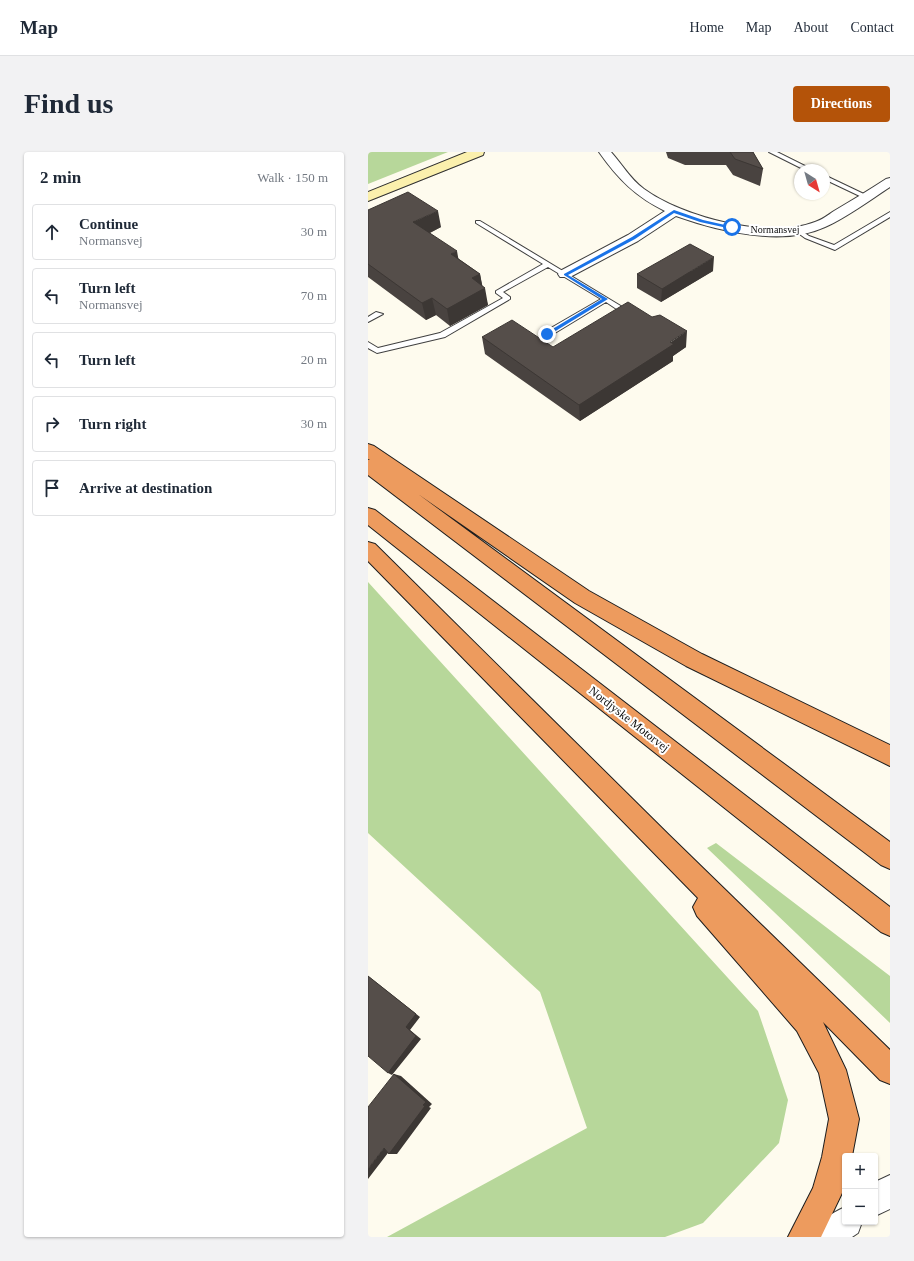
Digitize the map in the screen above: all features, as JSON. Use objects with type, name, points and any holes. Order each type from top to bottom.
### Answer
[{"type":"highway","points":[[368,450],[582,597],[694,660],[890,756]]},
{"type":"highway","points":[[368,466],[890,856]]},
{"type":"highway","name":"Nordjyske Motorvej","points":[[368,515],[890,923]]},
{"type":"highway","points":[[368,549],[660,843],[890,1070]]},
{"type":"highway","points":[[660,843],[700,901],[807,1021],[832,1070],[844,1119],[837,1157],[827,1193],[804,1237]]},
{"type":"main road","points":[[368,197],[478,152]]},
{"type":"street","name":"Normansvej","points":[[605,152],[638,190],[674,211],[702,221],[732,227],[765,230],[797,230],[818,226],[890,182]]},
{"type":"street","points":[[565,274],[634,238],[674,211]]},
{"type":"street","points":[[878,1199],[890,1190]]},
{"type":"street","points":[[827,1237],[843,1225]]},
{"type":"lane","points":[[772,152],[797,164]]},
{"type":"lane","points":[[830,180],[866,197]]},
{"type":"lane","points":[[797,230],[807,237],[835,248],[890,214]]},
{"type":"lane","points":[[478,222],[636,318]]},
{"type":"lane","points":[[368,344],[377,351],[442,334],[508,298],[498,292],[549,264]]},
{"type":"lane","points":[[547,334],[606,299]]},
{"type":"lane","points":[[368,320],[379,314]]},
{"type":"green space","points":[[368,152],[448,152],[368,184]]},
{"type":"green space","points":[[368,582],[758,1011],[788,1100],[779,1143],[703,1223],[665,1237],[387,1237],[587,1128],[540,992],[368,833]]},
{"type":"green space","points":[[716,843],[890,976],[890,1023],[707,848]]},
{"type":"building","points":[[730,152],[753,152],[763,169],[735,159]]},
{"type":"building","points":[[408,192],[438,211],[413,222],[457,251],[451,254],[480,274],[472,278],[485,288],[447,309],[432,298],[422,303],[368,264],[368,210]]},
{"type":"building","points":[[690,244],[714,257],[662,289],[637,274]]},
{"type":"building","points":[[628,302],[652,317],[660,315],[687,331],[670,342],[674,344],[579,405],[482,337],[512,320],[553,347]]},
{"type":"building","points":[[368,976],[416,1014],[406,1027],[416,1036],[388,1073],[368,1056]]},
{"type":"building","points":[[394,1074],[426,1102],[423,1105],[425,1106],[389,1154],[384,1148],[368,1169],[368,1107]]},
{"type":"route","points":[[547,334],[606,299],[565,274],[634,238],[674,211],[702,221],[732,227]]}]
